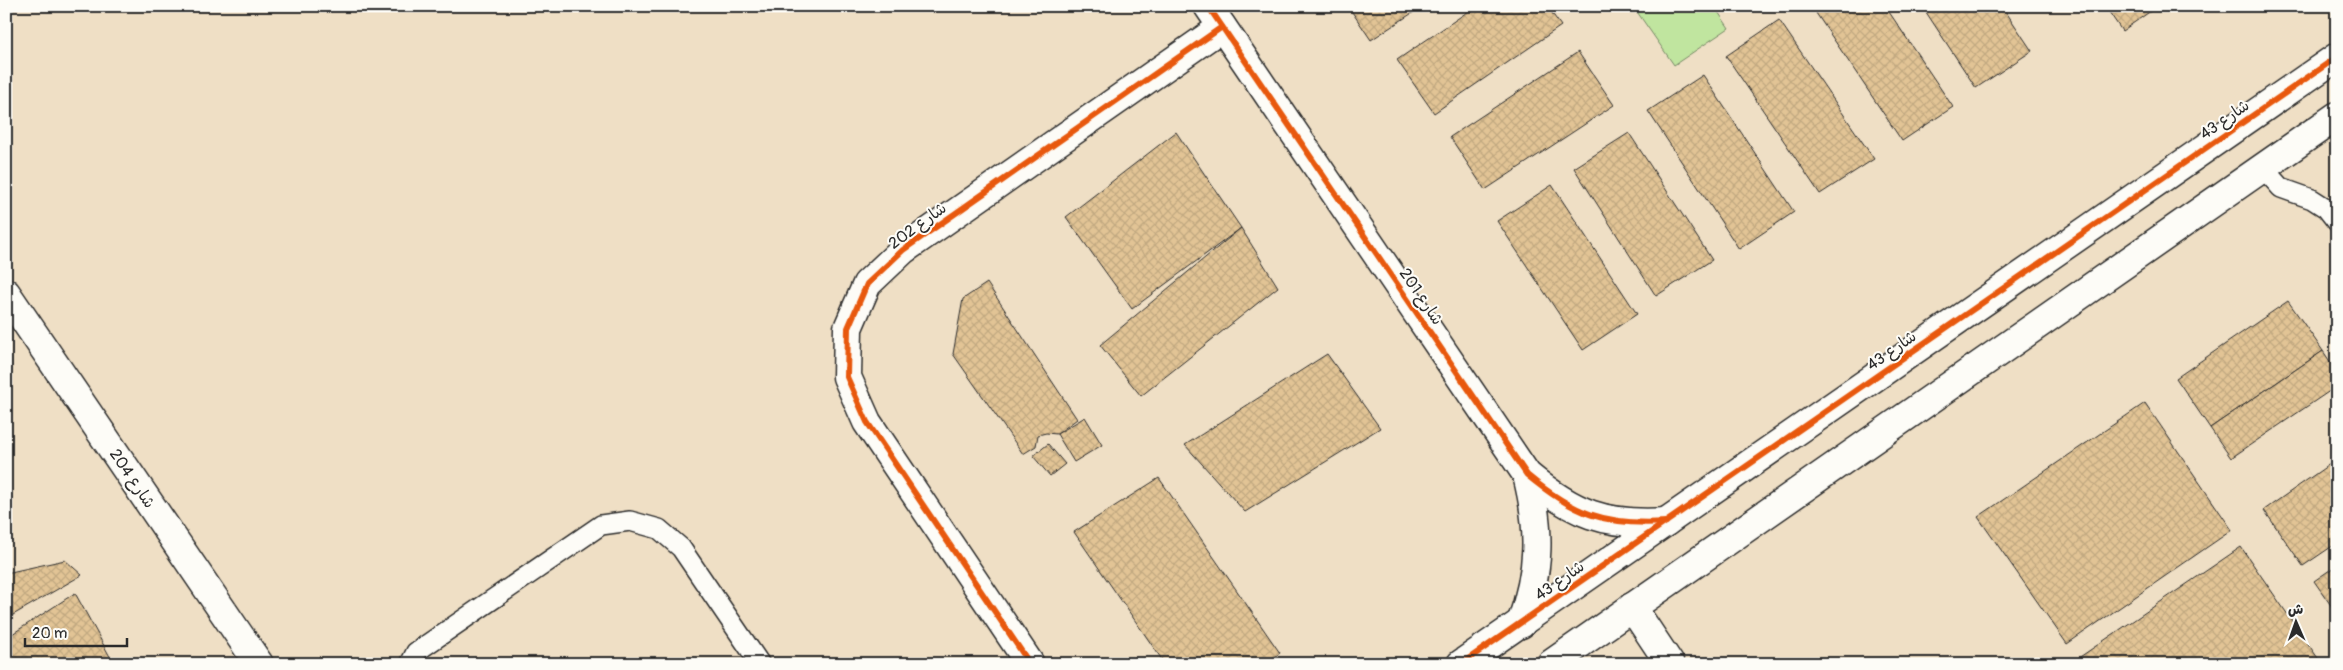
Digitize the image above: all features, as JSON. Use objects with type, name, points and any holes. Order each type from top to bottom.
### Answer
[{"type":"street","name":"شارع 201","points":[[1215,17],[1527,475],[1550,494],[1576,510],[1606,520],[1636,524],[1666,522]]},
{"type":"street","name":"شارع 202","points":[[1030,664],[867,422],[847,377],[848,328],[867,284],[903,250],[1215,17]]},
{"type":"street","name":"شارع 43","points":[[1461,664],[2337,57]]},
{"type":"street","points":[[1551,664],[2337,116]]},
{"type":"street","name":"شارع 204","points":[[6,293],[259,664]]},
{"type":"street","name":"شارع 201","points":[[1521,624],[1531,594],[1537,565],[1538,534],[1534,504],[1527,475]]},
{"type":"street","points":[[1632,607],[1670,664]]},
{"type":"lane","points":[[2263,168],[2281,188],[2312,199],[2326,208],[2337,222]]},
{"type":"lane","points":[[410,664],[416,652],[600,525],[630,521],[659,529],[681,548],[760,664]]},
{"type":"shaded area","points":[[6,6],[2337,6],[2337,664],[6,664]]},
{"type":"green space","points":[[1633,6],[1714,6],[1729,28],[1674,65]]},
{"type":"building","points":[[1348,6],[1423,6],[1371,40]]},
{"type":"building","points":[[1476,6],[1547,6],[1561,26],[1434,113],[1397,60]]},
{"type":"building","points":[[1826,6],[1885,6],[1953,107],[1902,141],[1816,13]]},
{"type":"building","points":[[1922,6],[2002,6],[2032,51],[1976,88]]},
{"type":"building","points":[[2105,6],[2158,6],[2122,31]]},
{"type":"building","points":[[1779,20],[1874,159],[1820,194],[1726,56]]},
{"type":"building","points":[[1578,52],[1614,105],[1485,190],[1450,137]]},
{"type":"building","points":[[1703,75],[1794,212],[1739,249],[1648,111]]},
{"type":"building","points":[[1176,132],[1241,228],[1132,309],[1066,217]]},
{"type":"building","points":[[1629,133],[1712,260],[1656,296],[1574,168]]},
{"type":"building","points":[[1552,185],[1637,314],[1583,350],[1497,221]]},
{"type":"building","points":[[1241,228],[1278,287],[1141,396],[1100,345]]},
{"type":"building","points":[[987,283],[1077,419],[1057,434],[1046,433],[1038,435],[1036,446],[1023,454],[953,354],[963,299]]},
{"type":"building","points":[[2288,301],[2323,351],[2210,428],[2176,378]]},
{"type":"building","points":[[2323,351],[2337,372],[2337,386],[2231,458],[2210,428]]},
{"type":"building","points":[[1327,354],[1380,428],[1245,512],[1185,445]]},
{"type":"building","points":[[2145,403],[2232,530],[2067,644],[1978,517]]},
{"type":"building","points":[[1085,417],[1102,445],[1074,462],[1057,434]]},
{"type":"building","points":[[1048,444],[1065,464],[1050,476],[1033,456]]},
{"type":"building","points":[[2337,459],[2337,543],[2303,566],[2264,510]]},
{"type":"building","points":[[1159,478],[1280,653],[1265,664],[1165,664],[1074,532]]},
{"type":"building","points":[[2241,547],[2322,664],[2076,664],[2074,661]]},
{"type":"building","points":[[65,560],[82,575],[6,619],[6,573]]},
{"type":"building","points":[[2337,565],[2337,614],[2314,581]]},
{"type":"building","points":[[75,593],[114,664],[6,664],[6,638]]},
{"type":"cycle path","points":[[1208,6],[1527,475],[1560,499],[1591,515],[1625,522],[1666,522]]},
{"type":"cycle path","points":[[1030,664],[867,422],[847,377],[848,328],[867,284],[903,250],[1222,27]]},
{"type":"cycle path","points":[[1461,664],[2337,57]]}]
